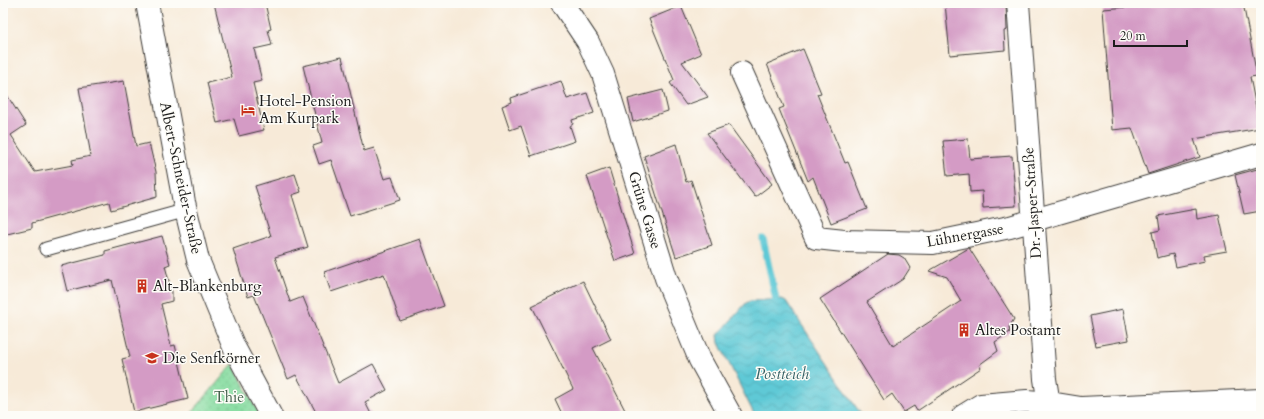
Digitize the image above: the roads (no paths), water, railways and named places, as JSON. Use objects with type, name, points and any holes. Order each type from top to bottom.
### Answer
[{"type":"street","name":"Albert-Schneider-Straße","points":[[147,3],[198,260],[234,347],[271,416]]},
{"type":"street","name":"Grüne Gasse","points":[[562,3],[588,42],[603,74],[666,278],[700,360],[731,416]]},
{"type":"street","name":"Dr.-Jasper-Straße","points":[[1018,3],[1045,379],[1051,409]]},
{"type":"street","name":"Lühnergasse","points":[[742,73],[816,238],[844,241],[933,243],[1010,227],[1261,154]]},
{"type":"street","points":[[963,416],[981,405],[1027,401],[1051,409],[1261,400]]},
{"type":"lane","points":[[46,249],[187,210]]},
{"type":"water","name":"Postteich","points":[[782,299],[786,301],[862,416],[755,416],[719,343],[718,335],[746,303],[750,301]]},
{"type":"waterway","points":[[763,239],[776,300]]},
{"type":"place","name":"Hotel-Pension Am Kurpark","points":[[248,110]]},
{"type":"place","name":"Alt-Blankenburg","points":[[142,286]]},
{"type":"place","name":"Altes Postamt","points":[[964,330]]},
{"type":"place","name":"Die Senfkörner","points":[[152,358]]},
{"type":"park label","name":"Thie","points":[[229,397]]}]
